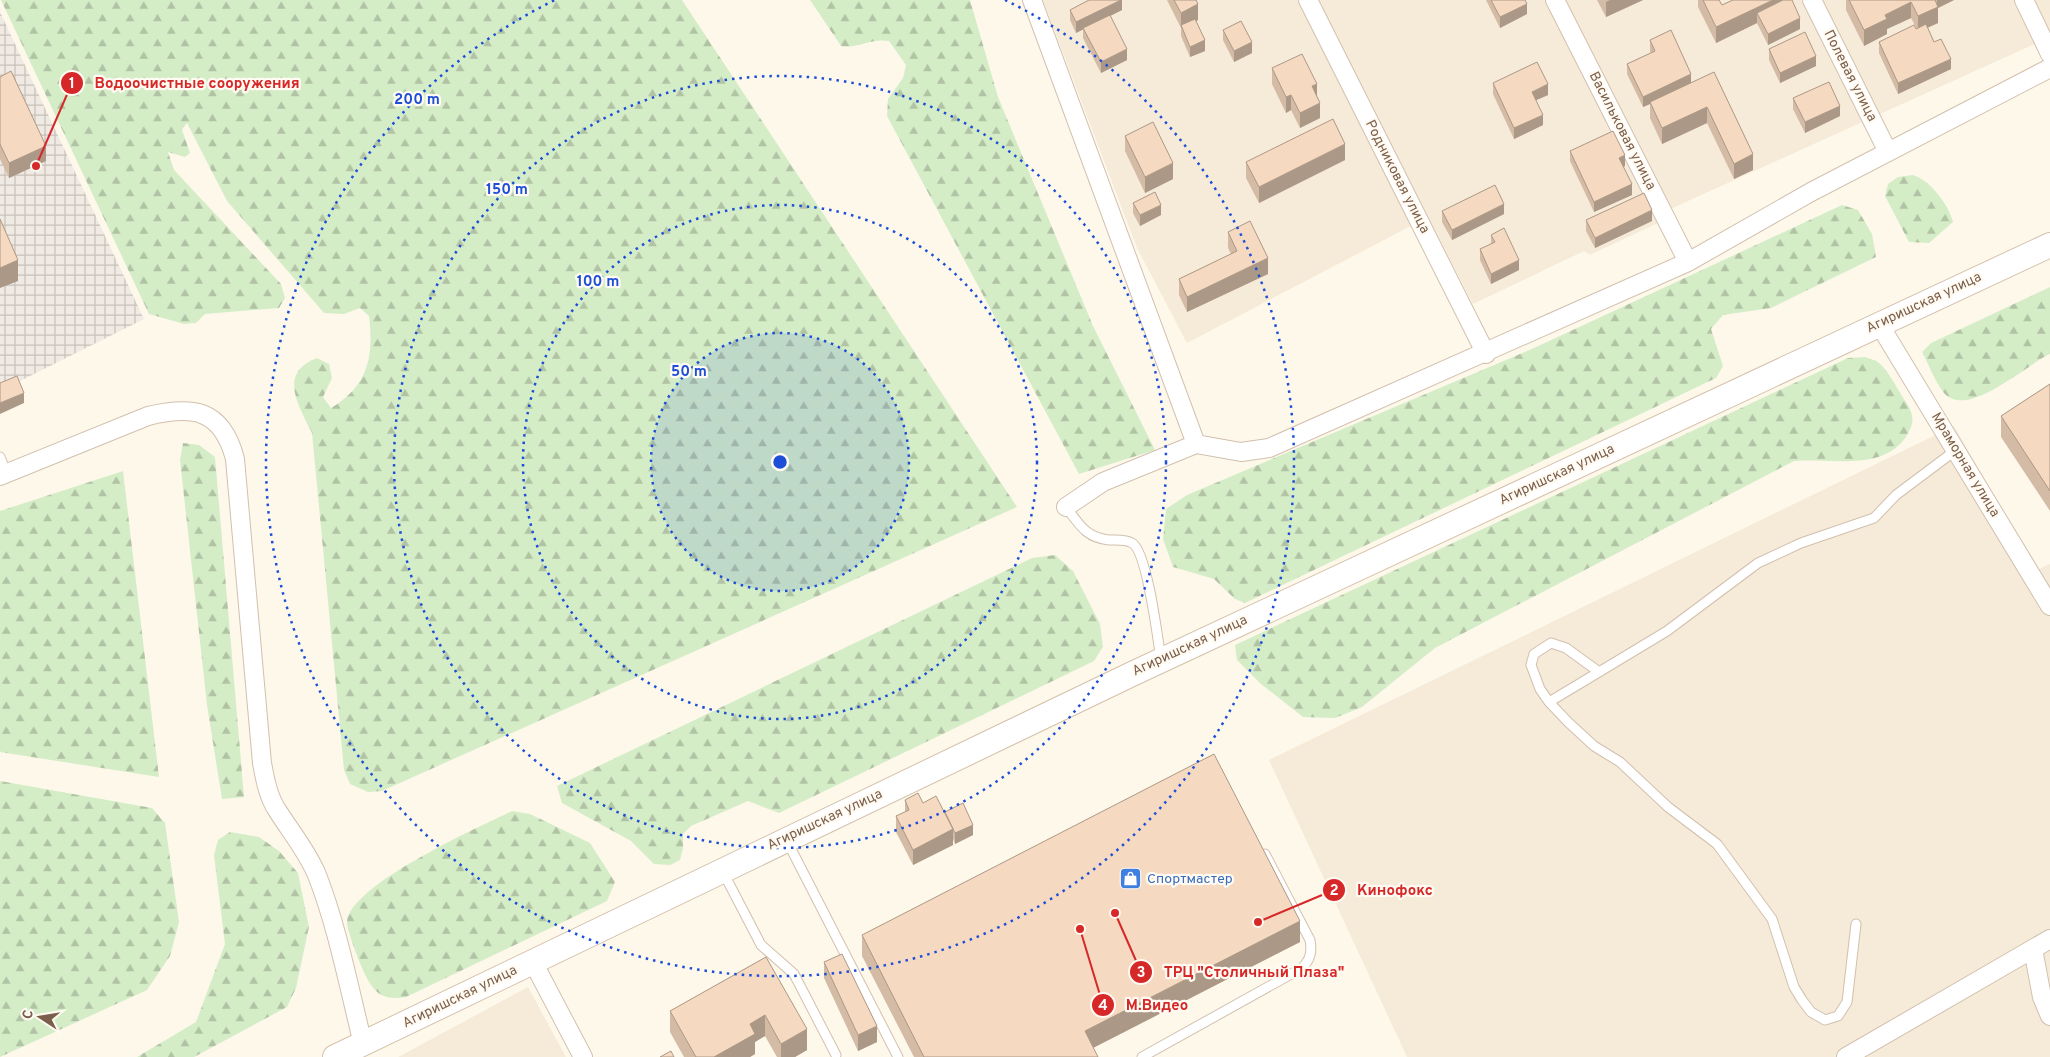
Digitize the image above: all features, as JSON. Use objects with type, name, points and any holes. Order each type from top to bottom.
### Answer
[{"type":"street","points":[[1032,0],[1196,444]]},
{"type":"street","name":"Родниковая улица","points":[[1308,0],[1486,354]]},
{"type":"street","name":"Васильковая улица","points":[[1555,0],[1688,262]]},
{"type":"street","name":"Полевая улица","points":[[1812,0],[1888,152]]},
{"type":"street","points":[[2024,0],[2050,54]]},
{"type":"street","points":[[1066,507],[1103,482],[1196,444],[1241,452],[1269,448],[1486,354],[1688,262],[1811,192],[2050,68]]},
{"type":"street","name":"Агиришская улица","points":[[335,1057],[786,838],[1161,660],[2050,244]]},
{"type":"street","name":"Мраморная улица","points":[[1879,324],[2049,602]]},
{"type":"street","points":[[3,475],[148,416],[172,410],[191,411],[208,417],[222,427],[230,440],[235,459],[262,763],[267,787],[276,809],[301,843],[316,873],[328,906],[363,1044]]},
{"type":"street","points":[[1846,1057],[2050,939]]},
{"type":"street","points":[[2033,949],[2042,997],[2050,1016]]},
{"type":"street","points":[[533,962],[583,1057]]},
{"type":"lane","points":[[1549,702],[1667,631],[1758,563],[1801,543],[1874,518],[1896,495],[1956,450]]},
{"type":"lane","points":[[0,457],[3,475]]},
{"type":"lane","points":[[1066,507],[1088,534],[1105,539],[1125,540],[1132,543],[1139,550],[1151,598],[1161,660]]},
{"type":"lane","points":[[1599,672],[1559,644],[1551,643],[1534,654],[1531,665],[1540,689],[1549,702],[1594,746],[1620,762],[1668,807],[1717,844],[1772,919],[1794,987],[1811,1012],[1825,1020],[1838,1016],[1847,1002],[1856,924]]},
{"type":"lane","points":[[786,838],[898,1057]]},
{"type":"lane","points":[[1142,1057],[1302,968],[1309,961],[1310,940],[1261,845]]},
{"type":"lane","points":[[722,870],[762,945],[794,974],[836,1055]]},
{"type":"shaded area","points":[[1043,0],[2050,0],[2050,37],[1655,216],[1658,223],[1590,255],[1584,251],[1473,304],[1428,217],[1187,343],[1137,248]]},
{"type":"shaded area","points":[[0,12],[144,319],[0,391]]},
{"type":"shaded area","points":[[1954,426],[2037,570],[2050,564],[2050,1057],[1407,1057],[1269,760]]},
{"type":"shaded area","points":[[528,987],[566,1057],[398,1057],[402,1055]]},
{"type":"green space","points":[[1,0],[682,0],[1017,507],[382,791],[368,792],[350,784],[344,770],[312,433],[297,401],[294,381],[298,372],[305,364],[317,358],[329,364],[332,378],[323,397],[331,408],[343,399],[361,380],[366,369],[370,345],[369,316],[360,308],[344,314],[324,313],[227,201],[187,123],[182,130],[190,153],[185,157],[168,152],[174,170],[281,284],[285,298],[279,308],[205,314],[196,323],[184,324],[149,314]]},
{"type":"green space","points":[[810,0],[970,0],[998,97],[1093,326],[1155,450],[1079,474],[887,116],[888,99],[903,78],[906,65],[889,41],[882,40],[847,47],[841,46]]},
{"type":"green space","points":[[1913,175],[1926,182],[1938,194],[1951,215],[1953,222],[1929,243],[1909,242],[1885,196],[1888,184],[1898,177]]},
{"type":"green space","points":[[1842,205],[1858,210],[1872,234],[1876,257],[1771,308],[1723,315],[1711,329],[1723,366],[1716,378],[1245,603],[1235,599],[1214,579],[1173,567],[1163,539],[1166,509],[1187,495],[1534,348]]},
{"type":"green space","points":[[2050,287],[2050,354],[1982,395],[1967,400],[1954,399],[1944,393],[1922,352],[1931,343]]},
{"type":"green space","points":[[1865,357],[1876,361],[1882,366],[1910,410],[1911,426],[1907,435],[1897,447],[1871,459],[1856,461],[1794,461],[1435,648],[1362,707],[1335,718],[1303,717],[1261,684],[1237,660],[1235,645],[1848,358]]},
{"type":"green space","points":[[183,443],[199,445],[215,457],[244,797],[222,799],[207,705],[180,460]]},
{"type":"green space","points":[[123,471],[159,777],[0,752],[0,511]]},
{"type":"green space","points":[[1055,555],[1073,571],[1100,624],[1103,647],[1094,661],[779,813],[748,801],[691,826],[683,834],[683,848],[680,860],[670,865],[654,864],[631,841],[562,803],[557,786],[1032,558]]},
{"type":"green space","points":[[0,781],[152,808],[165,823],[179,922],[170,956],[147,990],[0,1057]]},
{"type":"green space","points":[[512,811],[530,814],[590,843],[615,882],[607,901],[406,997],[390,998],[379,993],[367,978],[349,932],[347,922],[353,907],[369,891],[391,875],[446,843]]},
{"type":"green space","points":[[230,832],[259,837],[279,851],[298,873],[309,927],[296,988],[287,1007],[194,1057],[137,1057],[196,1022],[225,944],[214,855],[218,840]]},
{"type":"building","points":[[1089,0],[1121,0],[1076,22],[1070,10]]},
{"type":"building","points":[[1174,0],[1196,0],[1198,4],[1181,13]]},
{"type":"building","points":[[1491,0],[1525,0],[1527,4],[1500,17]]},
{"type":"building","points":[[1703,0],[1719,0],[1722,5],[1733,0],[1773,0],[1716,27]]},
{"type":"building","points":[[1783,0],[1792,0],[1800,18],[1768,34],[1757,13]]},
{"type":"building","points":[[1849,0],[1935,0],[1938,7],[1918,16],[1911,2],[1885,15],[1887,19],[1864,30]]},
{"type":"building","points":[[1110,15],[1127,49],[1101,62],[1083,28]]},
{"type":"building","points":[[1195,19],[1205,40],[1190,47],[1181,25]]},
{"type":"building","points":[[1241,21],[1252,42],[1234,51],[1223,30]]},
{"type":"building","points":[[1926,24],[1934,42],[1941,39],[1951,59],[1898,83],[1879,42],[1914,25],[1916,29]]},
{"type":"building","points":[[1671,30],[1691,74],[1643,97],[1627,64],[1655,51],[1650,40]]},
{"type":"building","points":[[1805,32],[1816,56],[1780,73],[1769,49]]},
{"type":"building","points":[[1302,54],[1317,84],[1312,86],[1320,103],[1300,113],[1291,95],[1286,97],[1272,68]]},
{"type":"building","points":[[1537,62],[1548,84],[1532,92],[1543,115],[1514,128],[1493,83]]},
{"type":"building","points":[[11,71],[46,146],[9,163],[0,144],[0,77]]},
{"type":"building","points":[[1714,72],[1753,154],[1734,164],[1707,107],[1662,128],[1650,102]]},
{"type":"building","points":[[1829,82],[1840,106],[1805,122],[1793,98]]},
{"type":"building","points":[[1333,119],[1345,144],[1259,187],[1246,162]]},
{"type":"building","points":[[1153,122],[1173,163],[1145,177],[1125,136]]},
{"type":"building","points":[[1613,131],[1625,155],[1619,158],[1632,184],[1594,202],[1570,151]]},
{"type":"building","points":[[1495,185],[1504,204],[1452,230],[1442,211]]},
{"type":"building","points":[[1155,192],[1161,205],[1140,215],[1133,203]]},
{"type":"building","points":[[1644,193],[1652,210],[1595,238],[1586,220]]},
{"type":"building","points":[[0,219],[18,260],[0,268]]},
{"type":"building","points":[[1250,221],[1268,258],[1187,297],[1179,279],[1237,251],[1228,232]]},
{"type":"building","points":[[1504,228],[1519,260],[1491,274],[1480,249],[1495,242],[1491,235]]},
{"type":"building","points":[[17,376],[24,393],[0,403],[0,383]]},
{"type":"building","points":[[2050,384],[2050,491],[2001,416]]},
{"type":"building","points":[[1214,754],[1300,921],[1085,1031],[1098,1057],[924,1057],[862,935]]},
{"type":"building","points":[[918,793],[923,803],[936,796],[953,829],[913,850],[896,816],[909,810],[905,800]]},
{"type":"building","points":[[963,803],[973,825],[955,833],[945,812]]},
{"type":"building","points":[[842,954],[877,1026],[858,1035],[824,962]]},
{"type":"building","points":[[766,957],[807,1029],[781,1044],[765,1015],[750,1024],[755,1034],[714,1057],[696,1057],[670,1011]]},
{"type":"building","points":[[671,1051],[674,1057],[660,1057]]},
{"type":"place","name":"Водоочистные сооружения","points":[[36,166]]},
{"type":"place","name":"Спортмастер","points":[[1131,879]]},
{"type":"place","name":"ТРЦ \"Столичный Плаза\"","points":[[1115,913]]},
{"type":"place","name":"Кинофокс","points":[[1258,922]]},
{"type":"place","name":"М.Видео","points":[[1080,929]]}]
